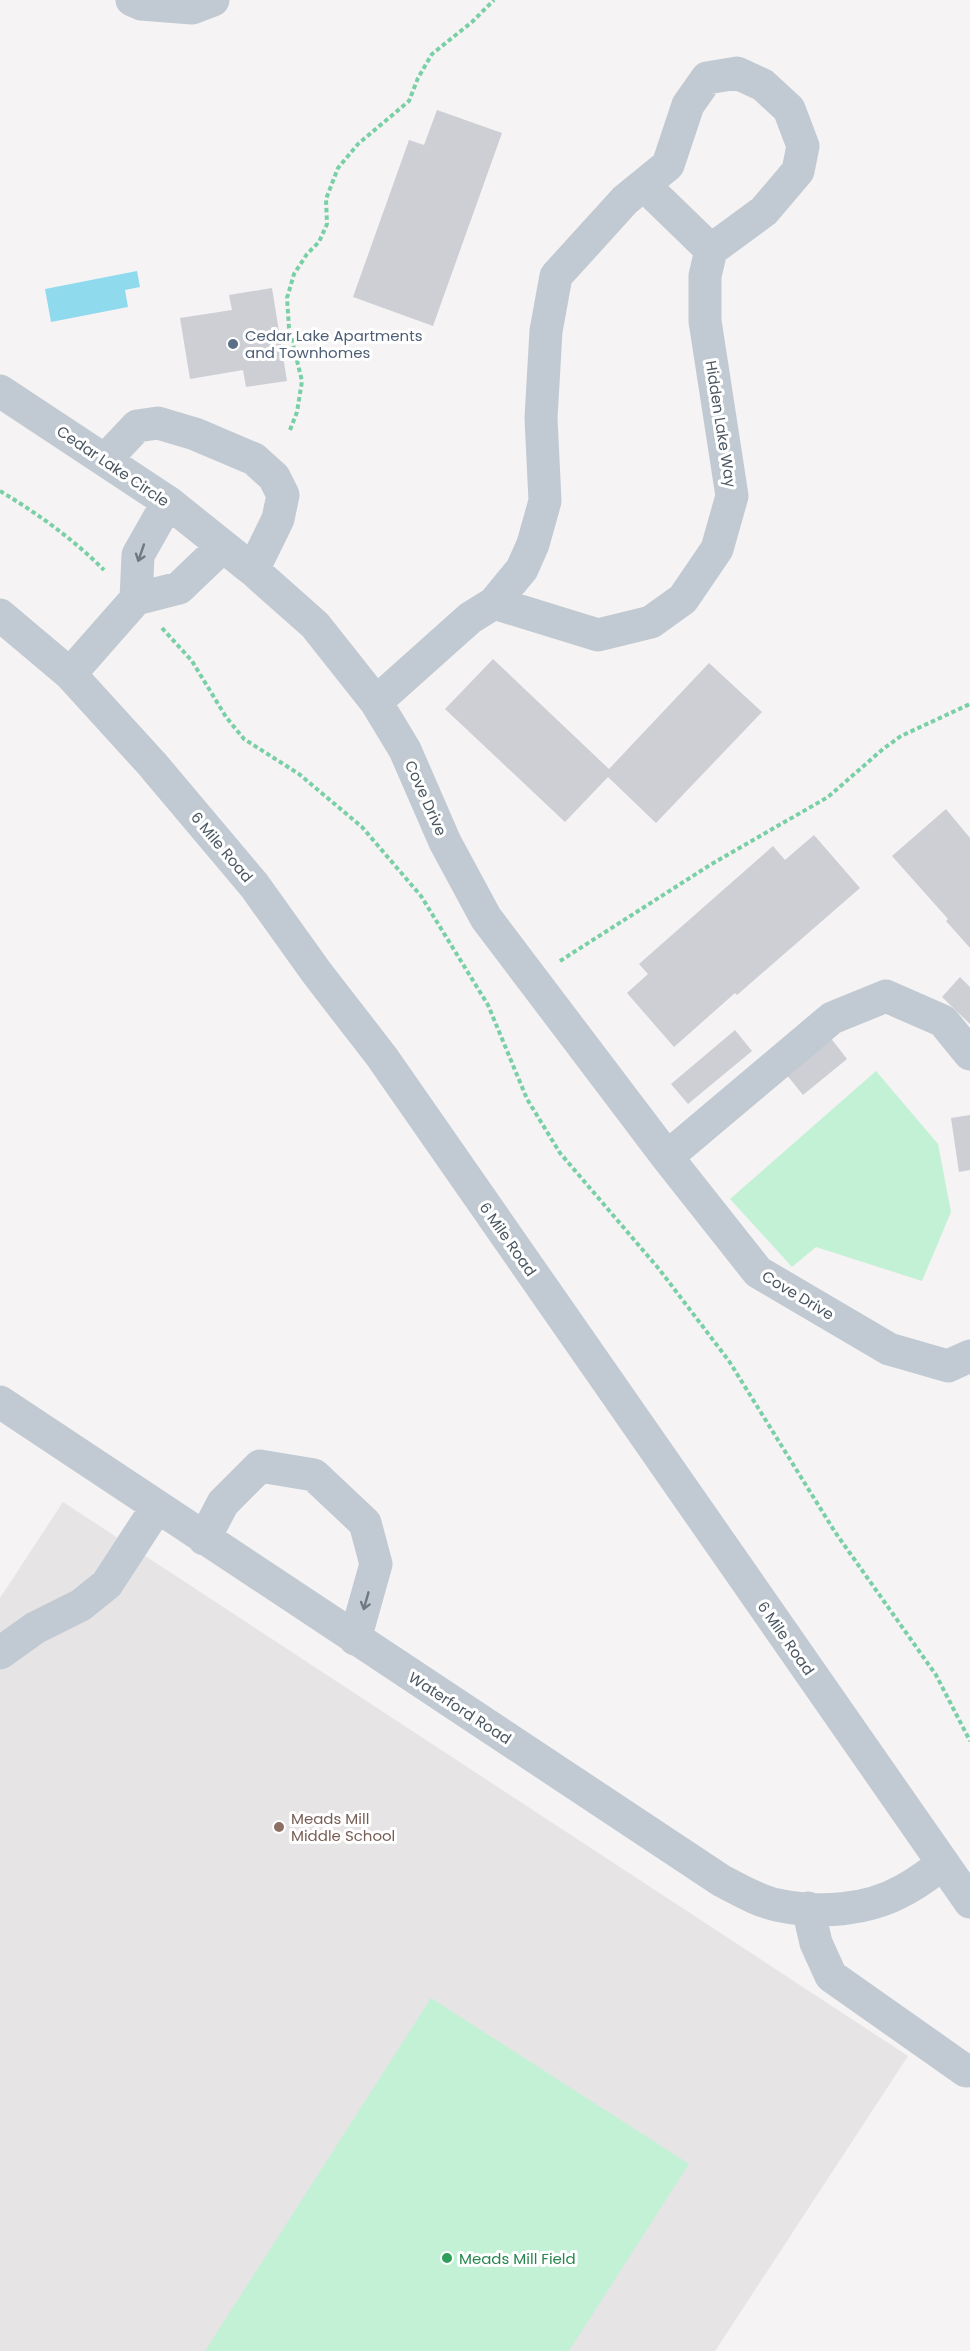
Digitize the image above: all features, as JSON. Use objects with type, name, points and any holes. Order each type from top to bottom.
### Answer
[{"type":"street","points":[[132,0],[141,4],[192,8],[213,0]]},
{"type":"street","points":[[376,702],[470,618],[494,603],[522,569],[533,544],[544,501],[541,418],[546,331],[556,276],[626,200],[668,165],[688,105],[707,78],[737,73],[763,85],[789,109],[803,146],[798,171],[764,211],[711,250],[645,186]]},
{"type":"street","name":"Hidden Lake Way","points":[[494,603],[598,635],[609,633],[651,622],[683,599],[717,549],[732,496],[705,321],[705,276],[711,250]]},
{"type":"street","name":"Cedar Lake Circle","points":[[0,391],[168,502],[223,546]]},
{"type":"street","points":[[105,460],[137,426],[158,423],[195,434],[254,459],[274,477],[283,495],[278,519],[253,570]]},
{"type":"street","points":[[136,599],[138,555],[168,502]]},
{"type":"street","points":[[70,674],[136,599],[179,588],[223,546]]},
{"type":"street","name":"Cove Drive","points":[[223,546],[315,625],[376,702],[405,750],[445,842],[486,918],[758,1272],[889,1349],[963,1370]]},
{"type":"street","name":"6 Mile Road","points":[[0,615],[70,674],[152,764],[254,885],[317,973],[382,1057],[970,1902]]},
{"type":"street","points":[[668,1156],[832,1018],[886,996],[943,1021],[970,1054]]},
{"type":"street","name":"Waterford Road","points":[[0,1402],[722,1881],[753,1897],[808,1908],[829,1910],[855,1907],[880,1901],[904,1891],[943,1864]]},
{"type":"street","points":[[204,1539],[223,1503],[260,1466],[314,1475],[365,1523],[376,1564],[356,1639]]},
{"type":"street","points":[[0,1653],[35,1628],[81,1605],[107,1584],[157,1508]]},
{"type":"street","points":[[808,1908],[816,1943],[831,1976],[966,2071]]},
{"type":"path","points":[[290,430],[297,412],[302,381],[289,328],[287,298],[294,274],[307,254],[319,242],[327,224],[326,199],[338,168],[358,144],[409,101],[418,78],[432,54],[472,22],[494,0]]},
{"type":"path","points":[[0,491],[25,506],[88,554],[136,599],[192,661],[226,717],[244,739],[299,774],[362,827],[421,896],[488,1005],[527,1099],[560,1153],[659,1269],[729,1361],[835,1532],[936,1675],[970,1741]]},
{"type":"path","points":[[557,963],[710,865],[828,797],[901,736],[970,704]]},
{"type":"shaded area","name":"Meads Mill Middle School","points":[[63,1502],[908,2056],[715,2351],[0,2351],[0,1598]]},
{"type":"green space","points":[[876,1071],[938,1144],[951,1212],[922,1281],[816,1247],[792,1267],[730,1199]]},
{"type":"green space","name":"Meads Mill Field","points":[[431,1998],[689,2164],[569,2351],[205,2351]]},
{"type":"water","points":[[137,271],[140,287],[125,290],[128,307],[51,322],[45,289]]},
{"type":"building","points":[[437,110],[502,133],[433,326],[353,297],[409,140],[424,145]]},
{"type":"building","name":"Cedar Lake Apartments and Townhomes","points":[[272,288],[287,381],[246,387],[243,370],[190,379],[180,318],[232,310],[229,295]]},
{"type":"building","points":[[493,659],[609,769],[709,663],[762,712],[656,823],[608,777],[565,822],[445,709]]},
{"type":"building","points":[[946,809],[970,838],[970,948],[946,921],[948,919],[892,856]]},
{"type":"building","points":[[814,835],[860,888],[674,1047],[627,993],[648,974],[639,964],[773,846],[785,860]]},
{"type":"building","points":[[960,977],[970,987],[970,1024],[942,997]]},
{"type":"building","points":[[735,1030],[752,1051],[688,1104],[671,1084]]},
{"type":"building","points":[[830,1037],[847,1059],[803,1095],[786,1074]]},
{"type":"building","points":[[970,1115],[970,1170],[959,1172],[951,1118]]},
{"type":"place","name":"Cedar Lake Apartments and Townhomes","points":[[233,344]]},
{"type":"place","name":"Meads Mill Middle School","points":[[279,1827]]},
{"type":"place","name":"Meads Mill Field","points":[[447,2258]]}]
